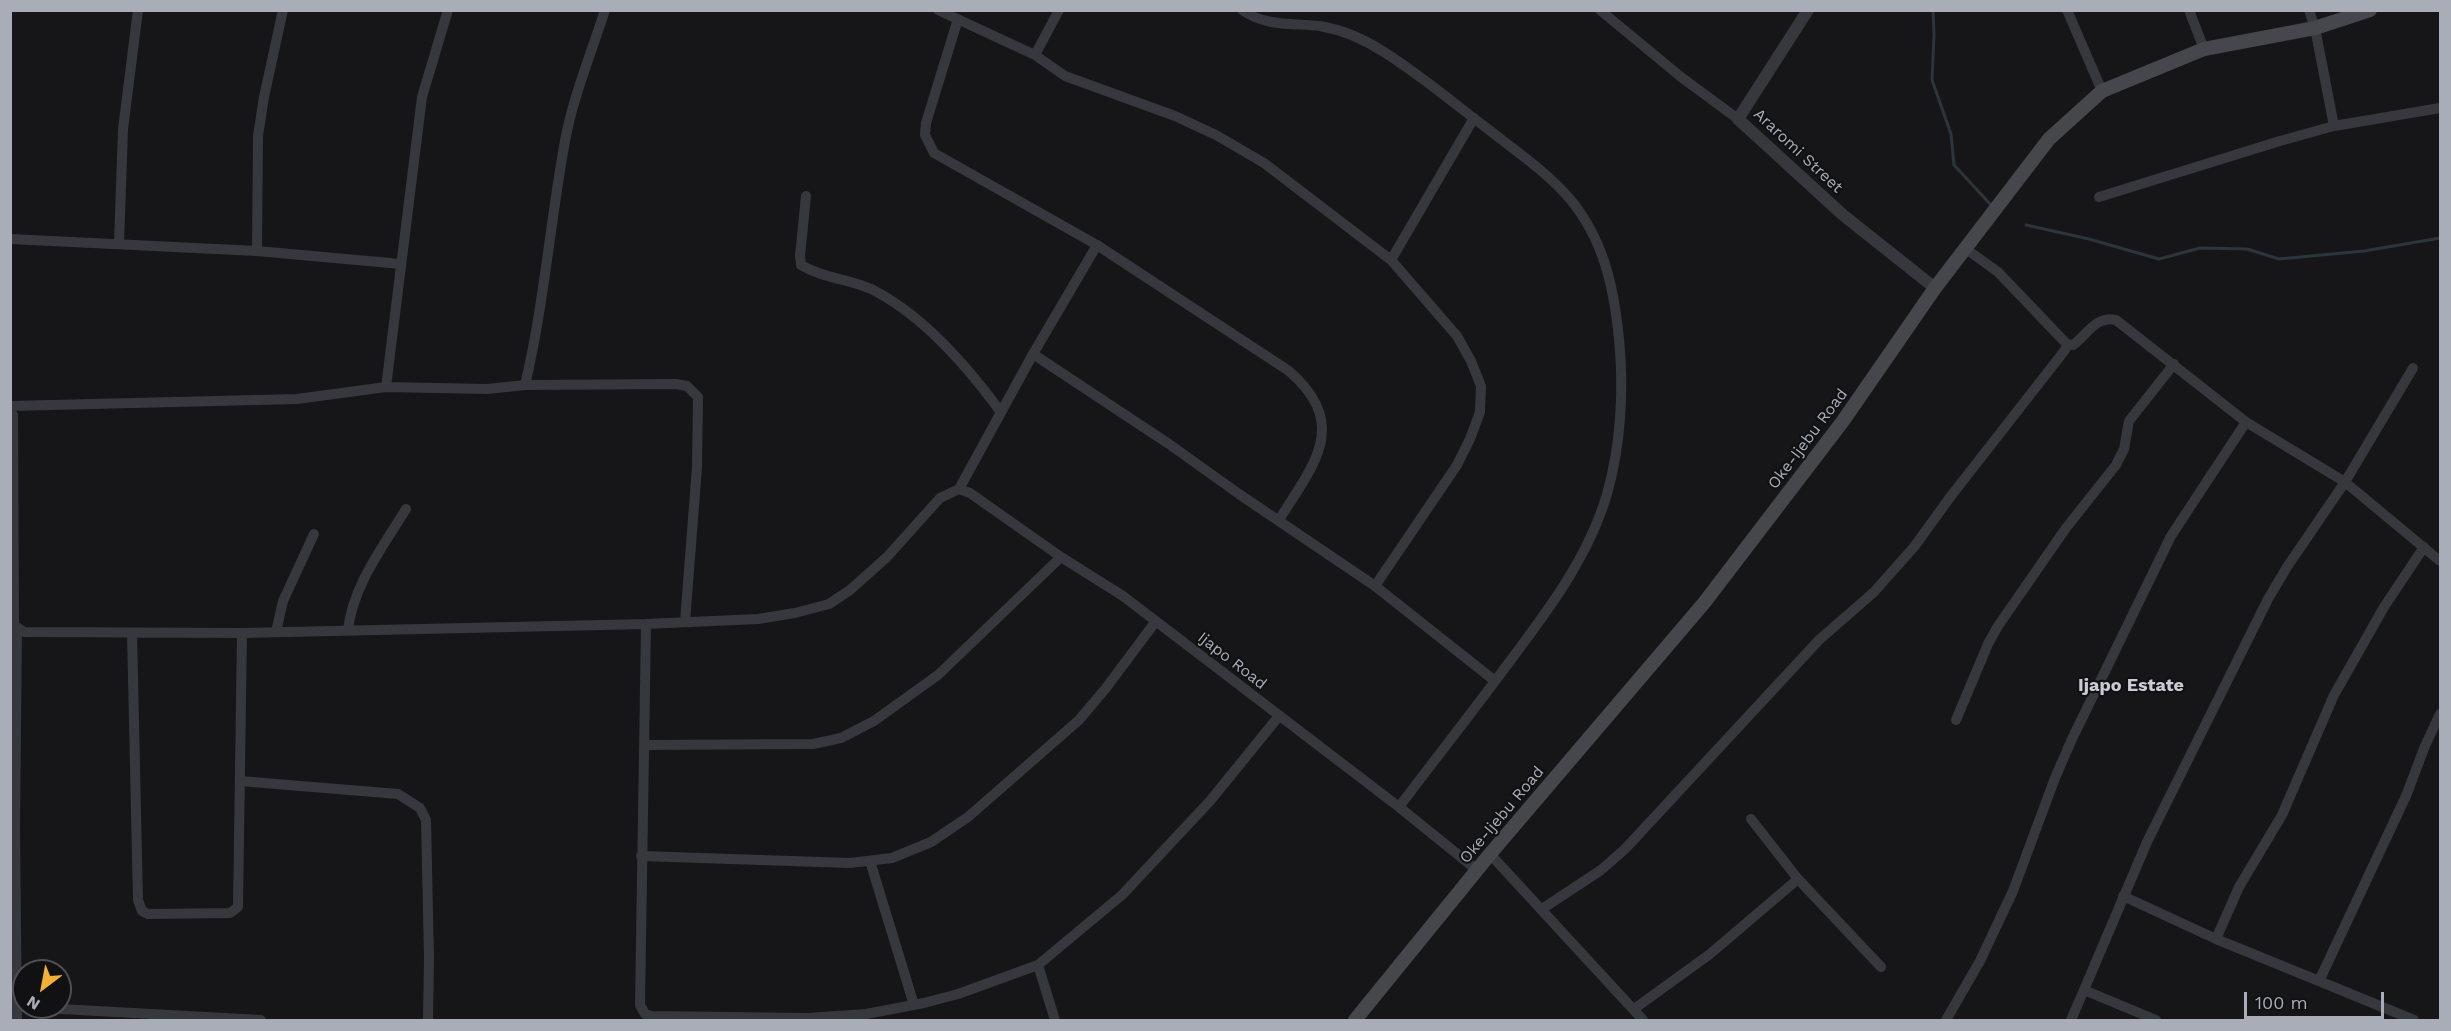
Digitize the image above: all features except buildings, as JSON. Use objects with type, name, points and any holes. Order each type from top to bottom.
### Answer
[{"type":"main road","name":"Oke-Ijebu Road","points":[[1355,1020],[1490,854],[1704,603],[1843,422],[1935,288],[2049,139],[2102,92],[2204,49],[2314,28],[2370,10]]},
{"type":"street","points":[[119,244],[123,129],[138,10]]},
{"type":"street","points":[[257,251],[258,136],[283,10]]},
{"type":"street","points":[[386,387],[422,97],[448,10]]},
{"type":"street","points":[[525,385],[538,330],[550,230],[565,139],[577,94],[605,10]]},
{"type":"street","points":[[938,10],[1035,55],[1065,76],[1175,116],[1216,135],[1264,163],[1391,260],[1457,336],[1471,361],[1481,386],[1480,412],[1457,465],[1375,586]]},
{"type":"street","points":[[1035,55],[1059,10]]},
{"type":"street","points":[[1242,10],[1264,21],[1343,31],[1366,41],[1434,87],[1545,175],[1569,199],[1588,224],[1610,274],[1616,306],[1620,354],[1617,456],[1596,526],[1579,560],[1544,615],[1399,807]]},
{"type":"street","points":[[1600,10],[1680,77],[1738,119]]},
{"type":"street","name":"Araromi Street","points":[[1808,10],[1738,119],[1843,215],[1935,288]]},
{"type":"street","points":[[2067,10],[2102,92]]},
{"type":"street","points":[[2189,10],[2204,49]]},
{"type":"street","points":[[2309,10],[2334,126]]},
{"type":"street","points":[[958,19],[926,123],[925,135],[934,153],[1097,245],[1280,365],[1307,386],[1320,408],[1323,425],[1320,445],[1309,472],[1279,520]]},
{"type":"street","points":[[2099,197],[2334,126],[2440,108]]},
{"type":"street","points":[[1391,260],[1474,118]]},
{"type":"street","points":[[806,196],[801,265],[870,288],[891,301],[962,362],[1000,411]]},
{"type":"street","points":[[10,239],[257,251],[401,264]]},
{"type":"street","points":[[17,629],[24,632],[242,633],[646,624],[758,619],[829,604],[867,576],[940,498],[959,489],[1000,411],[1097,245]]},
{"type":"street","points":[[1966,249],[2004,277],[2067,344],[2073,345],[2094,324],[2110,318],[2116,320],[2246,422],[2345,482],[2440,561]]},
{"type":"street","points":[[1542,909],[1601,870],[1625,849],[1819,640],[1874,592],[1914,547],[1951,496],[2065,351],[2067,344]]},
{"type":"street","points":[[1033,354],[1169,444],[1375,586],[1495,681]]},
{"type":"street","points":[[1956,720],[1998,626],[2066,528],[2116,465],[2124,449],[2129,421],[2174,364]]},
{"type":"street","points":[[2071,1020],[2123,896],[2163,809],[2268,599],[2286,567],[2345,482],[2414,368]]},
{"type":"street","points":[[10,406],[297,399],[386,387],[487,389],[525,385],[676,384],[687,386],[698,397],[697,467],[685,622]]},
{"type":"street","points":[[10,411],[13,415],[12,576],[14,625],[17,629],[13,702],[13,954]]},
{"type":"street","points":[[1946,1020],[1980,961],[2013,891],[2068,749],[2171,536],[2246,422]]},
{"type":"street","name":"Ijapo Road","points":[[959,489],[970,493],[1060,556],[1123,596],[1399,807],[1477,870]]},
{"type":"street","points":[[348,630],[354,600],[371,566],[406,509]]},
{"type":"street","points":[[276,632],[284,601],[314,534]]},
{"type":"street","points":[[2216,939],[2239,887],[2282,815],[2334,695],[2384,607],[2424,547]]},
{"type":"street","points":[[645,745],[813,744],[841,738],[874,721],[938,675],[1060,556]]},
{"type":"street","points":[[641,856],[850,863],[892,858],[931,842],[968,817],[1079,720],[1156,621]]},
{"type":"street","points":[[646,624],[640,1005],[645,1014],[651,1016],[807,1018],[866,1014],[958,994],[1038,965],[1122,895],[1210,801],[1279,716]]},
{"type":"street","points":[[132,633],[138,900],[142,911],[148,914],[230,914],[234,912],[238,903],[242,633]]},
{"type":"street","points":[[2319,981],[2406,796],[2440,714]]},
{"type":"street","points":[[240,781],[398,794],[420,808],[426,820],[428,1020]]},
{"type":"street","points":[[1750,819],[1798,879],[1881,967]]},
{"type":"street","points":[[1490,854],[1643,1020]]},
{"type":"street","points":[[870,861],[914,1005]]},
{"type":"street","points":[[1634,1009],[1710,954],[1798,879]]},
{"type":"street","points":[[2123,896],[2216,939],[2319,981],[2385,1015],[2414,1020]]},
{"type":"street","points":[[1038,965],[1055,1020]]},
{"type":"street","points":[[2084,990],[2156,1020]]},
{"type":"street","points":[[72,1010],[261,1020]]},
{"type":"waterway","points":[[1933,10],[1932,80],[1951,134],[1954,165],[1992,206]]},
{"type":"waterway","points":[[2026,225],[2089,239],[2159,259],[2200,248],[2247,249],[2279,259],[2364,251],[2440,238]]},
{"type":"district","name":"Ijapo Estate","points":[[2131,686]]}]
